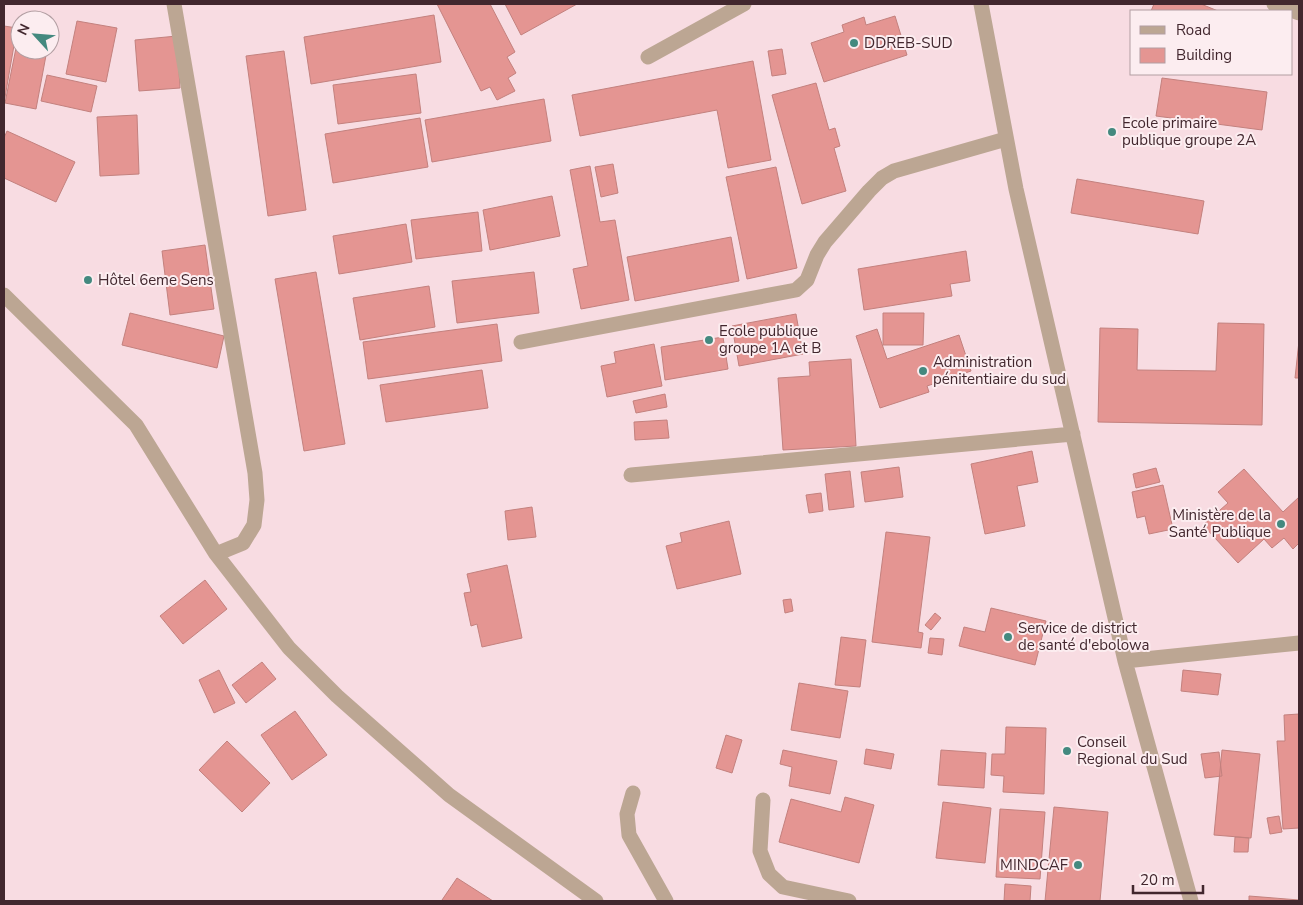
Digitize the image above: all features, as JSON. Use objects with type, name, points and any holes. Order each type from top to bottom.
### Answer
[{"type":"street","points":[[174,4],[255,473],[257,500],[254,524],[243,542],[216,554]]},
{"type":"street","points":[[648,57],[744,4]]},
{"type":"street","points":[[982,4],[1016,190],[1125,661],[1191,901]]},
{"type":"street","points":[[1274,4],[1291,10]]},
{"type":"street","points":[[521,342],[796,290],[807,280],[817,255],[825,242],[869,190],[882,178],[894,171],[1006,139]]},
{"type":"street","points":[[4,295],[136,425],[216,554],[289,648],[338,696],[449,795],[596,901]]},
{"type":"street","points":[[631,475],[1073,434]]},
{"type":"street","points":[[1125,661],[1299,643]]},
{"type":"street","points":[[633,793],[626,814],[629,835],[666,901]]},
{"type":"street","points":[[763,800],[760,852],[769,874],[783,887],[849,901]]},
{"type":"building","points":[[437,4],[490,4],[515,52],[507,57],[516,73],[508,78],[515,91],[497,100],[490,87],[481,91]]},
{"type":"building","points":[[505,4],[577,4],[521,35]]},
{"type":"building","points":[[1154,4],[1201,4],[1216,10],[1151,10]]},
{"type":"building","points":[[434,15],[441,62],[311,84],[304,37]]},
{"type":"building","points":[[895,16],[907,55],[824,82],[811,43],[844,32],[842,25],[864,17],[866,25]]},
{"type":"building","points":[[77,21],[117,28],[106,82],[66,74]]},
{"type":"building","points":[[4,26],[10,27],[11,60],[4,103]]},
{"type":"building","points":[[177,36],[180,88],[139,91],[135,40]]},
{"type":"building","points":[[782,49],[786,74],[772,76],[768,51]]},
{"type":"building","points":[[284,51],[306,210],[268,216],[246,56]]},
{"type":"building","points":[[14,60],[45,60],[36,109],[5,103]]},
{"type":"building","points":[[753,61],[771,160],[728,168],[717,110],[580,136],[572,95]]},
{"type":"building","points":[[416,74],[421,113],[338,124],[333,85]]},
{"type":"building","points":[[47,75],[97,86],[91,112],[41,101]]},
{"type":"building","points":[[1162,78],[1267,92],[1262,130],[1156,116]]},
{"type":"building","points":[[816,83],[829,130],[835,128],[840,146],[834,148],[846,191],[802,204],[772,95]]},
{"type":"building","points":[[544,99],[551,141],[432,162],[425,120]]},
{"type":"building","points":[[137,115],[139,174],[100,176],[97,117]]},
{"type":"building","points":[[420,118],[428,167],[333,183],[325,134]]},
{"type":"building","points":[[7,131],[75,162],[56,202],[4,178],[4,138]]},
{"type":"building","points":[[613,164],[618,193],[601,197],[595,167]]},
{"type":"building","points":[[590,166],[600,222],[615,220],[629,300],[581,309],[573,269],[588,266],[570,170]]},
{"type":"building","points":[[776,167],[797,268],[747,279],[726,177]]},
{"type":"building","points":[[1077,179],[1204,201],[1198,234],[1071,213]]},
{"type":"building","points":[[552,196],[560,236],[490,250],[483,210]]},
{"type":"building","points":[[478,212],[482,251],[416,259],[411,220]]},
{"type":"building","points":[[406,224],[412,262],[339,274],[333,236]]},
{"type":"building","points":[[731,237],[739,281],[635,301],[627,257]]},
{"type":"building","points":[[205,245],[214,309],[170,315],[162,251]]},
{"type":"building","points":[[966,251],[970,281],[950,284],[952,296],[864,310],[858,269]]},
{"type":"building","points":[[316,272],[345,444],[304,451],[275,279]]},
{"type":"building","points":[[534,272],[539,313],[457,323],[452,281]]},
{"type":"building","points":[[429,286],[435,327],[360,340],[353,298]]},
{"type":"building","points":[[130,313],[224,336],[217,368],[122,345]]},
{"type":"building","points":[[883,313],[924,313],[923,345],[883,345]]},
{"type":"building","points":[[796,314],[803,354],[739,366],[732,326]]},
{"type":"building","points":[[1218,323],[1264,324],[1262,425],[1098,422],[1100,328],[1138,329],[1137,370],[1216,371]]},
{"type":"building","points":[[497,324],[502,361],[368,379],[363,342]]},
{"type":"building","points":[[877,329],[887,359],[959,335],[971,371],[927,386],[929,392],[880,408],[856,336]]},
{"type":"building","points":[[723,337],[728,369],[665,380],[661,347]]},
{"type":"building","points":[[1299,341],[1299,378],[1295,378]]},
{"type":"building","points":[[654,344],[662,386],[607,397],[601,366],[616,363],[614,352]]},
{"type":"building","points":[[851,359],[856,446],[783,450],[778,378],[810,376],[809,362]]},
{"type":"building","points":[[482,370],[488,408],[386,422],[380,385]]},
{"type":"building","points":[[665,394],[667,407],[636,413],[633,401]]},
{"type":"building","points":[[667,420],[669,438],[635,440],[634,422]]},
{"type":"building","points":[[1032,451],[1038,482],[1017,486],[1025,526],[985,534],[971,464]]},
{"type":"building","points":[[899,467],[903,497],[865,502],[861,472]]},
{"type":"building","points":[[1156,468],[1160,482],[1136,488],[1133,474]]},
{"type":"building","points":[[1244,469],[1283,512],[1299,497],[1299,543],[1293,549],[1284,538],[1272,548],[1264,539],[1238,563],[1203,525],[1228,503],[1218,492]]},
{"type":"building","points":[[850,471],[854,507],[829,510],[825,474]]},
{"type":"building","points":[[1163,485],[1173,529],[1149,534],[1145,516],[1137,518],[1132,492]]},
{"type":"building","points":[[821,493],[823,511],[809,513],[806,495]]},
{"type":"building","points":[[532,507],[536,537],[508,540],[505,511]]},
{"type":"building","points":[[729,521],[741,574],[677,589],[666,546],[682,542],[680,533]]},
{"type":"building","points":[[886,532],[930,537],[918,632],[923,633],[921,648],[872,642]]},
{"type":"building","points":[[507,565],[522,638],[482,647],[477,624],[471,626],[464,593],[471,592],[467,574]]},
{"type":"building","points":[[205,580],[227,609],[183,644],[160,616]]},
{"type":"building","points":[[791,599],[793,611],[785,613],[783,600]]},
{"type":"building","points":[[991,608],[1046,621],[1035,665],[959,646],[964,627],[985,632]]},
{"type":"building","points":[[935,613],[941,618],[931,630],[925,625]]},
{"type":"building","points":[[841,637],[866,640],[860,687],[835,685]]},
{"type":"building","points":[[930,638],[944,639],[942,655],[928,653]]},
{"type":"building","points":[[262,662],[276,679],[246,703],[232,685]]},
{"type":"building","points":[[219,670],[235,703],[214,713],[199,680]]},
{"type":"building","points":[[1183,670],[1221,674],[1218,695],[1181,691]]},
{"type":"building","points":[[799,683],[848,691],[840,738],[791,730]]},
{"type":"building","points":[[295,711],[327,755],[292,780],[261,735]]},
{"type":"building","points":[[1299,714],[1299,828],[1283,829],[1277,741],[1285,741],[1284,715]]},
{"type":"building","points":[[1006,727],[1046,728],[1044,794],[1003,792],[1004,776],[991,775],[992,754],[1005,754]]},
{"type":"building","points":[[726,735],[742,740],[732,773],[716,768]]},
{"type":"building","points":[[227,741],[270,783],[242,812],[199,770]]},
{"type":"building","points":[[866,749],[894,754],[891,769],[864,764]]},
{"type":"building","points":[[783,750],[837,761],[830,794],[789,786],[792,767],[780,764]]},
{"type":"building","points":[[941,750],[986,753],[984,788],[938,785]]},
{"type":"building","points":[[1222,750],[1260,754],[1251,838],[1214,835]]},
{"type":"building","points":[[1219,752],[1222,776],[1205,778],[1201,754]]},
{"type":"building","points":[[845,797],[874,805],[859,863],[779,842],[791,799],[841,812]]},
{"type":"building","points":[[943,802],[991,808],[985,863],[936,858]]},
{"type":"building","points":[[1054,807],[1108,812],[1100,901],[1045,901]]},
{"type":"building","points":[[1000,809],[1045,812],[1040,879],[996,877]]},
{"type":"building","points":[[1279,816],[1282,832],[1270,834],[1267,818]]},
{"type":"building","points":[[1235,837],[1249,838],[1248,852],[1234,852]]},
{"type":"building","points":[[457,878],[493,901],[442,900]]},
{"type":"building","points":[[1005,884],[1031,886],[1030,901],[1004,901]]},
{"type":"building","points":[[1249,896],[1299,900],[1299,901],[1249,901]]},
{"type":"place","name":"DDREB-SUD","points":[[854,43]]},
{"type":"place","name":"Ecole primaire publique groupe 2A","points":[[1112,132]]},
{"type":"place","name":"Hôtel 6eme Sens","points":[[88,280]]},
{"type":"place","name":"Ecole publique groupe 1A et B","points":[[709,340]]},
{"type":"place","name":"Administration pénitentiaire du sud","points":[[923,371]]},
{"type":"place","name":"Ministère de la Santé Publique","points":[[1281,524]]},
{"type":"place","name":"Service de district de santé d'ebolowa","points":[[1008,637]]},
{"type":"place","name":"Conseil Regional du Sud","points":[[1067,751]]},
{"type":"place","name":"MINDCAF","points":[[1078,865]]}]
